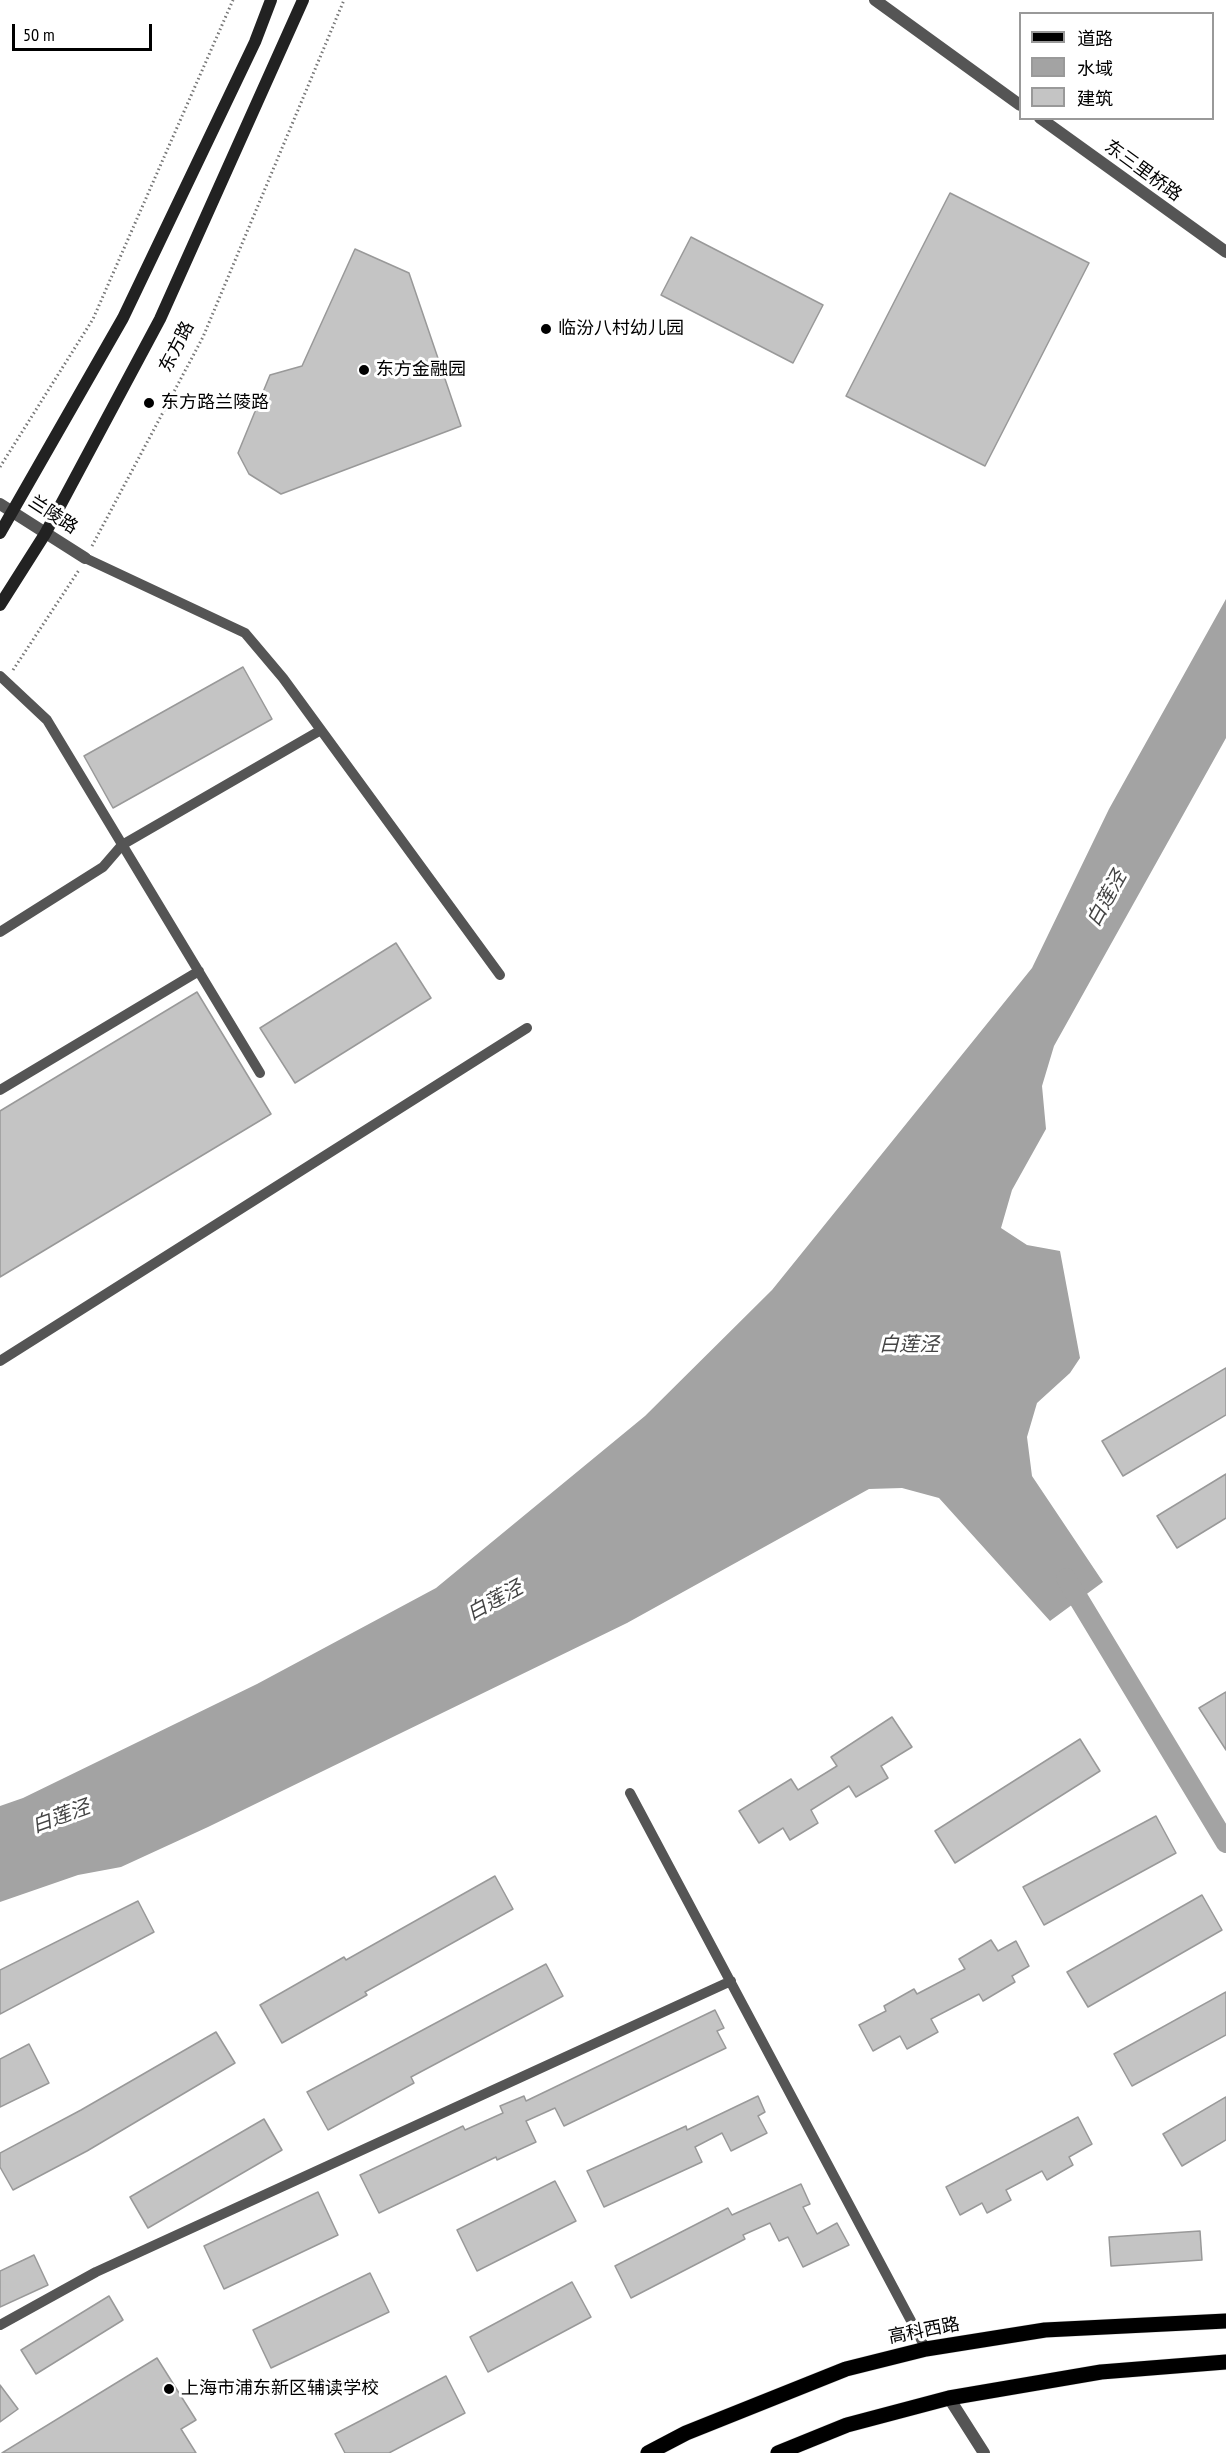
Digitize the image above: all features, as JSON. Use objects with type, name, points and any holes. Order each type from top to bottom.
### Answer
[{"type":"main road","points":[[0,533],[123,318],[255,42],[271,0]]},
{"type":"main road","name":"东方路","points":[[0,605],[45,534],[160,320],[303,0]]},
{"type":"main road","name":"高科西路","points":[[648,2453],[686,2433],[846,2368],[926,2349],[1046,2330],[1226,2321]]},
{"type":"main road","points":[[778,2453],[847,2425],[950,2398],[1101,2372],[1226,2362]]},
{"type":"street","points":[[877,1],[1019,104]]},
{"type":"street","name":"东三里桥路","points":[[1043,120],[1226,252]]},
{"type":"street","name":"兰陵路","points":[[0,504],[85,558]]},
{"type":"street","points":[[950,2398],[984,2453]]},
{"type":"lane","points":[[85,558],[245,633],[283,678],[500,975]]},
{"type":"lane","points":[[3,678],[47,720],[260,1073]]},
{"type":"lane","points":[[0,932],[103,867],[123,845],[321,730]]},
{"type":"lane","points":[[0,1090],[199,971]]},
{"type":"lane","points":[[0,1361],[528,1028]]},
{"type":"lane","points":[[630,1793],[926,2349]]},
{"type":"lane","points":[[0,2325],[96,2272],[731,1982]]},
{"type":"path","points":[[0,467],[93,319],[233,0]]},
{"type":"path","name":"东方路","points":[[3,678],[85,558],[203,337],[344,0]]},
{"type":"water","name":"白莲泾","points":[[1226,599],[1226,738],[1054,1046],[1042,1086],[1046,1129],[1012,1190],[1001,1228],[1027,1245],[1060,1251],[1080,1358],[1070,1373],[1037,1403],[1027,1437],[1032,1476],[1103,1582],[1050,1621],[939,1498],[902,1488],[869,1489],[627,1623],[208,1827],[121,1867],[78,1875],[0,1902],[0,1806],[23,1798],[257,1684],[436,1588],[645,1416],[772,1290],[1032,968],[1109,809]]},
{"type":"building","points":[[950,193],[1089,263],[985,466],[846,396]]},
{"type":"building","points":[[691,237],[823,305],[793,363],[661,295]]},
{"type":"building","name":"东方金融园","points":[[355,249],[409,273],[461,426],[281,494],[249,474],[238,453],[270,375],[302,366]]},
{"type":"building","points":[[243,667],[272,719],[113,808],[84,756]]},
{"type":"building","points":[[396,943],[431,998],[295,1083],[260,1028]]},
{"type":"building","points":[[197,992],[271,1114],[0,1277],[0,1111]]},
{"type":"building","points":[[1226,1368],[1226,1415],[1123,1476],[1102,1441]]},
{"type":"building","points":[[1226,1474],[1226,1518],[1177,1548],[1157,1516]]},
{"type":"building","points":[[1226,1692],[1226,1750],[1199,1708]]},
{"type":"building","points":[[892,1717],[912,1747],[881,1766],[888,1778],[856,1797],[849,1786],[811,1810],[818,1823],[790,1840],[783,1828],[759,1843],[739,1811],[791,1779],[798,1790],[837,1766],[831,1757]]},
{"type":"building","points":[[1080,1739],[1100,1771],[955,1863],[935,1831]]},
{"type":"building","points":[[1156,1816],[1176,1853],[1044,1925],[1023,1887]]},
{"type":"building","points":[[495,1876],[513,1909],[365,1992],[367,1995],[282,2043],[260,2005],[344,1957],[346,1960]]},
{"type":"building","points":[[1202,1895],[1222,1930],[1088,2007],[1067,1972]]},
{"type":"building","points":[[138,1901],[154,1932],[0,2014],[0,1970]]},
{"type":"building","points":[[991,1940],[998,1951],[1016,1941],[1029,1966],[1012,1976],[1015,1982],[983,2001],[979,1994],[931,2019],[938,2032],[907,2049],[900,2036],[873,2051],[859,2025],[886,2011],[884,2006],[914,1989],[917,1994],[965,1969],[959,1959]]},
{"type":"building","points":[[546,1964],[563,1996],[411,2077],[414,2083],[328,2130],[307,2092]]},
{"type":"building","points":[[1226,1992],[1226,2035],[1132,2086],[1114,2054]]},
{"type":"building","points":[[715,2010],[724,2028],[717,2031],[726,2048],[564,2126],[555,2108],[526,2121],[536,2142],[497,2160],[496,2157],[379,2213],[360,2175],[463,2126],[465,2130],[503,2113],[500,2106],[524,2096],[526,2101]]},
{"type":"building","points":[[216,2032],[235,2063],[87,2151],[13,2190],[0,2167],[0,2153],[81,2110]]},
{"type":"building","points":[[29,2044],[49,2083],[0,2107],[0,2059]]},
{"type":"building","points":[[758,2096],[765,2112],[758,2116],[767,2133],[731,2151],[722,2133],[695,2147],[702,2162],[604,2207],[587,2171],[686,2126],[687,2130]]},
{"type":"building","points":[[1226,2097],[1226,2140],[1182,2166],[1163,2134]]},
{"type":"building","points":[[1078,2117],[1092,2144],[1069,2157],[1073,2165],[1047,2180],[1042,2171],[1006,2190],[1011,2200],[987,2213],[982,2203],[960,2215],[946,2187]]},
{"type":"building","points":[[264,2119],[282,2150],[148,2228],[130,2197]]},
{"type":"building","points":[[555,2181],[576,2221],[477,2271],[457,2230]]},
{"type":"building","points":[[801,2184],[810,2204],[803,2207],[817,2234],[837,2223],[849,2245],[803,2267],[788,2237],[779,2241],[770,2223],[743,2235],[745,2239],[631,2298],[615,2266],[728,2208],[732,2215]]},
{"type":"building","points":[[318,2192],[338,2235],[224,2289],[204,2246]]},
{"type":"building","points":[[1200,2231],[1202,2260],[1111,2266],[1109,2237]]},
{"type":"building","points":[[34,2255],[48,2285],[0,2307],[0,2271]]},
{"type":"building","points":[[370,2273],[389,2312],[271,2368],[253,2330]]},
{"type":"building","points":[[572,2282],[591,2317],[488,2372],[470,2337]]},
{"type":"building","points":[[109,2296],[123,2320],[36,2374],[21,2350]]},
{"type":"building","points":[[157,2358],[196,2420],[181,2429],[196,2453],[2,2453]]},
{"type":"building","points":[[446,2376],[465,2413],[389,2453],[345,2453],[335,2434]]},
{"type":"building","points":[[0,2385],[18,2409],[0,2422]]},
{"type":"waterway","points":[[1066,1578],[1226,1843]]},
{"type":"place","name":"临汾八村幼儿园","points":[[546,329]]},
{"type":"place","name":"东方金融园","points":[[364,370]]},
{"type":"place","name":"东方路兰陵路","points":[[149,403]]},
{"type":"place","name":"上海市浦东新区辅读学校","points":[[169,2389]]}]
